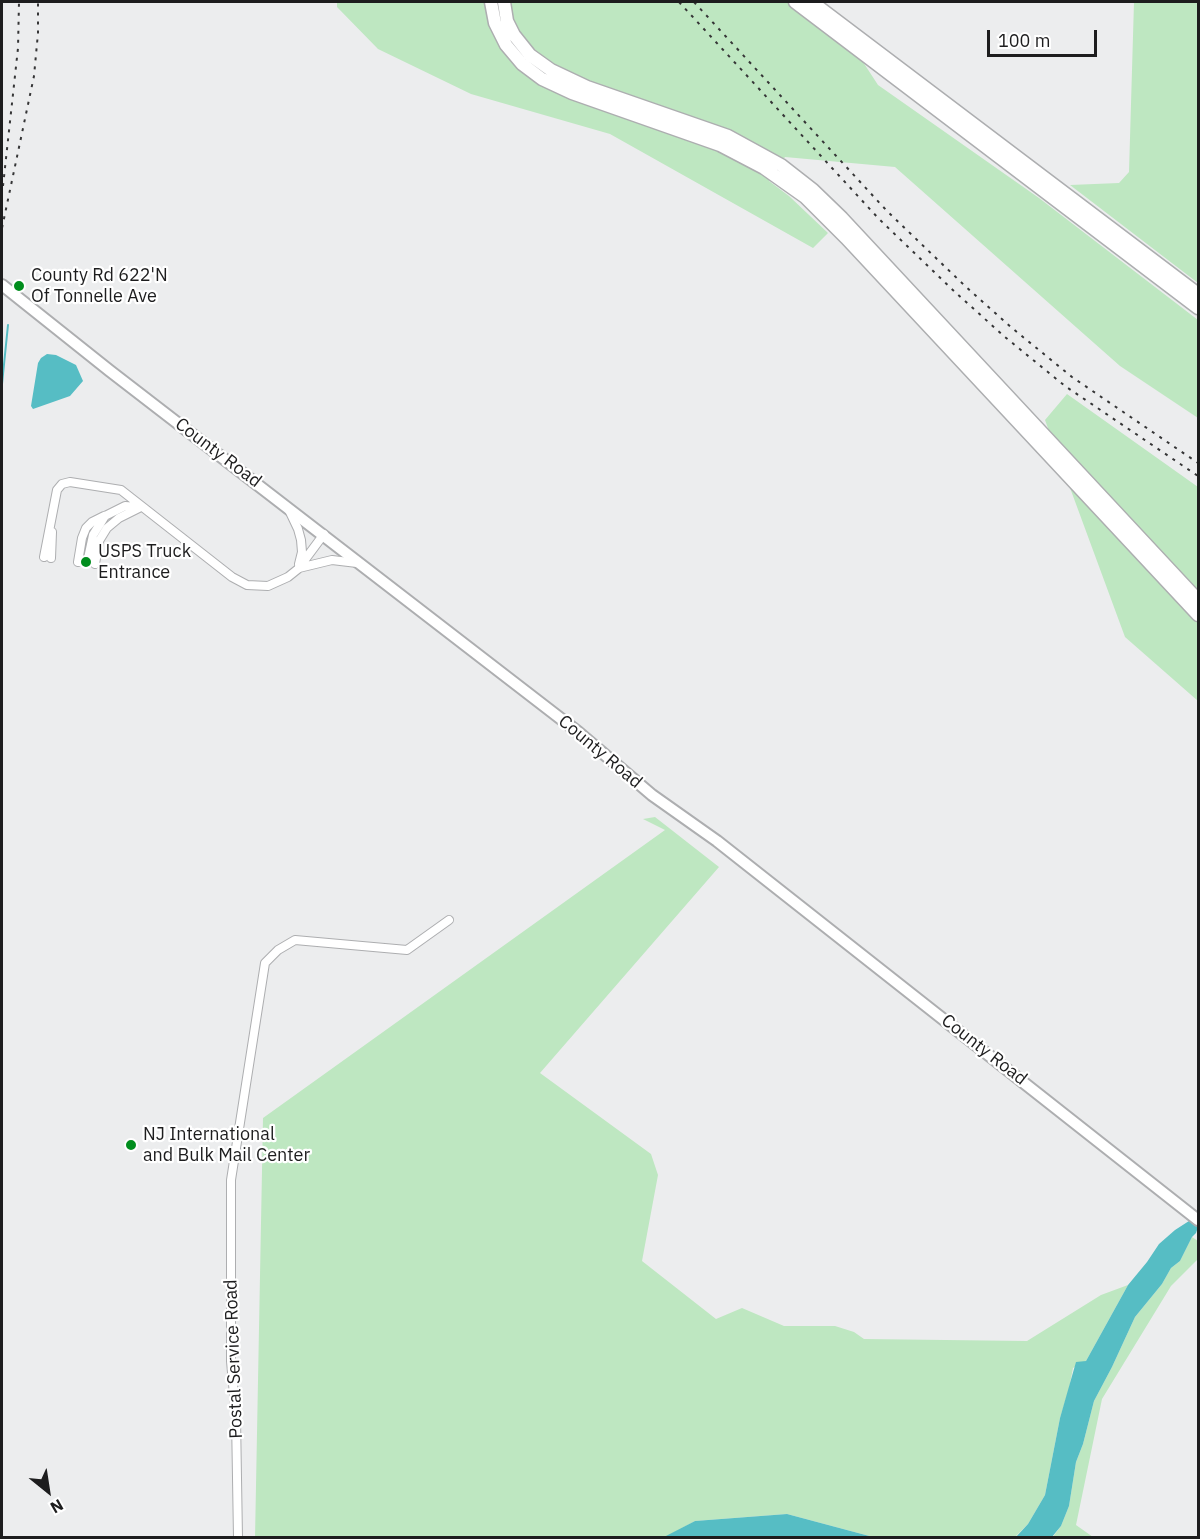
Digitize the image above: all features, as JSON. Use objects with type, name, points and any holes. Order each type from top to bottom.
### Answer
[{"type":"highway","points":[[491,2],[495,23],[506,45],[522,64],[542,79],[572,93],[720,145],[786,176],[1198,615]]},
{"type":"highway","points":[[504,2],[507,21],[514,35],[530,55],[551,70],[581,85],[728,136],[759,152],[786,176],[836,212],[1198,600]]},
{"type":"highway","points":[[795,2],[1198,294]]},
{"type":"highway","points":[[812,2],[1058,194],[1198,308]]},
{"type":"main road","name":"County Road","points":[[2,285],[578,732],[652,795],[726,848],[1195,1217]]},
{"type":"street","points":[[47,557],[57,490],[65,483],[121,490],[242,583],[260,586],[276,584],[288,577],[298,568],[324,534]]},
{"type":"street","points":[[286,504],[301,540],[302,552],[298,568]]},
{"type":"street","points":[[125,506],[141,507],[123,515],[107,528],[86,563],[93,535],[105,516],[125,506]]},
{"type":"street","points":[[298,568],[332,560],[362,565]]},
{"type":"street","name":"Postal Service Road","points":[[238,1538],[236,1418],[231,1361],[231,1180],[265,963],[278,950],[296,940],[407,950],[449,920]]},
{"type":"green space","points":[[337,2],[824,2],[878,85],[1039,198],[1198,320],[1198,418],[1120,366],[895,167],[785,157],[769,181],[789,196],[828,233],[813,248],[610,134],[471,94],[378,49],[337,7]]},
{"type":"green space","points":[[1134,2],[1198,2],[1198,283],[1070,185],[1119,183],[1129,172]]},
{"type":"green space","points":[[1067,394],[1198,487],[1198,701],[1125,637],[1045,420]]},
{"type":"green space","points":[[655,817],[719,867],[540,1073],[651,1154],[658,1175],[642,1261],[716,1319],[742,1308],[784,1326],[835,1326],[854,1332],[864,1339],[1027,1341],[1101,1295],[1128,1285],[1086,1361],[1073,1368],[1060,1418],[1045,1495],[1028,1524],[1015,1537],[873,1537],[787,1514],[695,1521],[664,1538],[255,1538],[263,1118],[665,830],[643,819]]},
{"type":"green space","points":[[1192,1237],[1198,1241],[1198,1259],[1171,1286],[1102,1399],[1076,1525],[1093,1537],[1052,1538],[1061,1526],[1069,1506],[1076,1462],[1094,1401],[1135,1317],[1162,1284],[1171,1268],[1180,1261]]},
{"type":"water","points":[[47,354],[56,355],[76,365],[83,381],[70,396],[33,409],[31,406],[38,363]]},
{"type":"water","points":[[1198,1202],[1196,1233],[1180,1261],[1171,1268],[1162,1284],[1135,1317],[1094,1401],[1076,1462],[1069,1506],[1061,1526],[1052,1537],[1015,1538],[1028,1524],[1045,1495],[1060,1418],[1076,1362],[1086,1361],[1128,1285],[1159,1244],[1189,1221],[1197,1210]]},
{"type":"water","points":[[787,1514],[873,1537],[664,1537],[695,1521]]},
{"type":"waterway","points":[[2,384],[8,325]]},
{"type":"railway","points":[[3,186],[18,48],[19,2]]},
{"type":"railway","points":[[2,228],[34,76],[38,2]]},
{"type":"railway","points":[[679,2],[879,219],[956,293],[1065,386],[1198,476]]},
{"type":"railway","points":[[694,2],[887,211],[964,285],[1072,377],[1198,463]]},
{"type":"place","name":"County Rd 622'N Of Tonnelle Ave","points":[[19,286]]},
{"type":"place","name":"USPS Truck Entrance","points":[[86,562]]},
{"type":"place","name":"NJ International and Bulk Mail Center","points":[[131,1145]]}]
